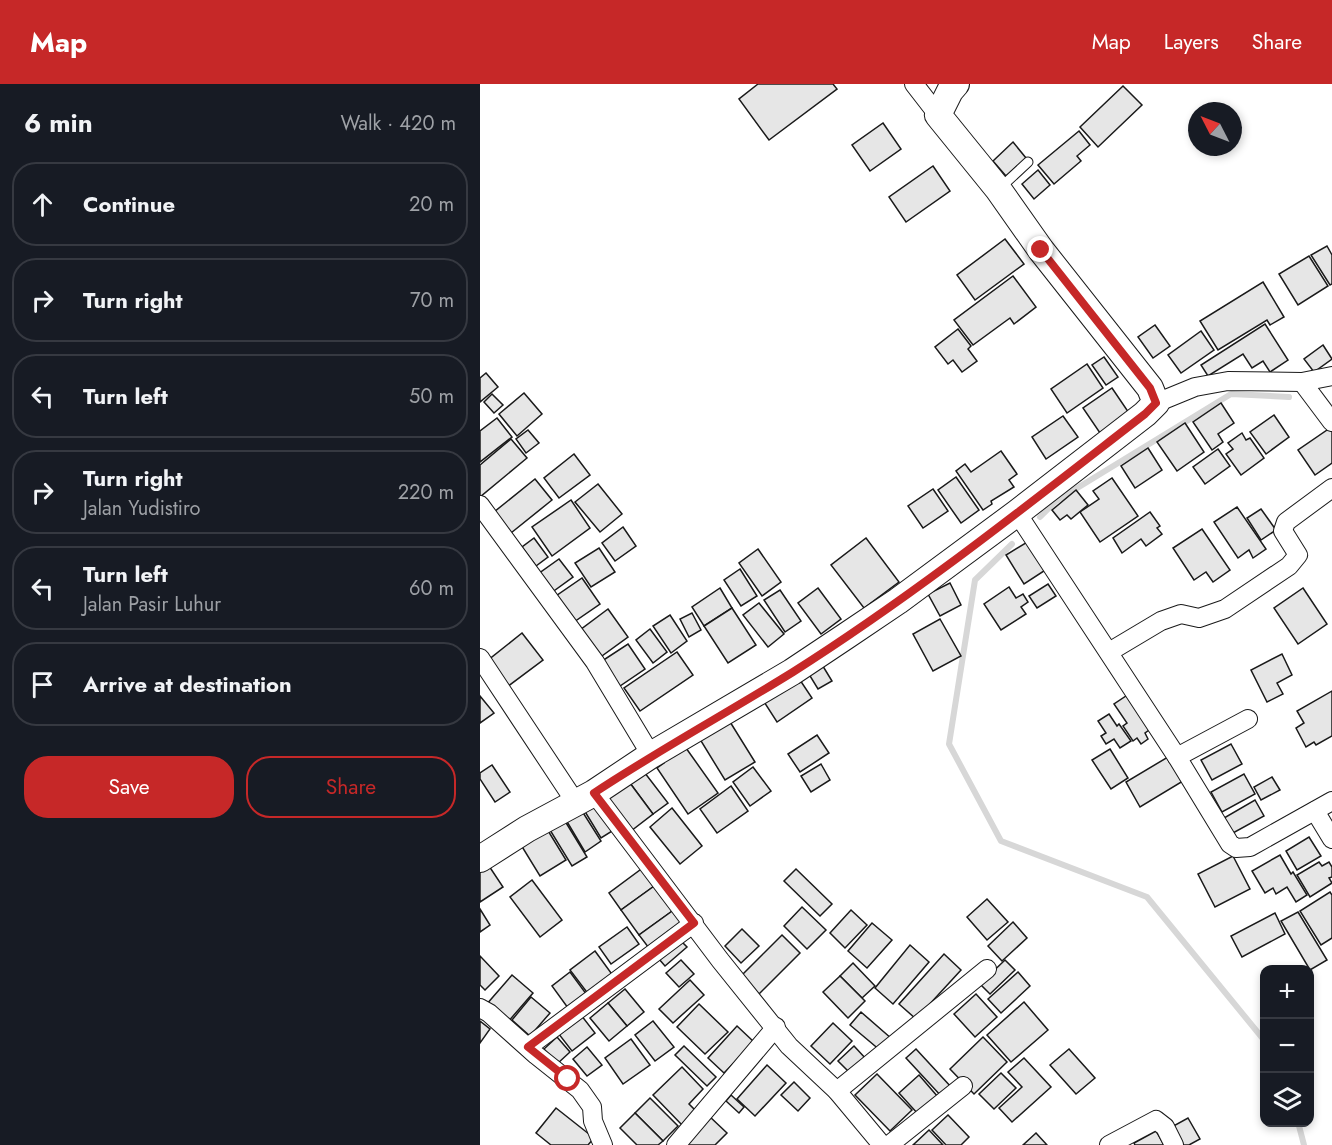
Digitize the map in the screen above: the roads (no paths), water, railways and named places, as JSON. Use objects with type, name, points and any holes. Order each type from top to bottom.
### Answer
[{"type":"street","points":[[914,84],[998,189],[1041,250],[1150,388],[1156,403]]},
{"type":"street","points":[[938,116],[956,84]]},
{"type":"street","points":[[480,859],[527,829],[585,798],[651,755],[801,666],[898,601],[1017,513],[1156,403],[1195,387],[1228,381],[1302,382],[1332,376]]},
{"type":"street","points":[[1302,382],[1332,422]]},
{"type":"street","points":[[1109,652],[1161,621],[1182,614],[1199,618],[1226,609],[1289,566],[1298,555],[1282,531],[1286,522],[1332,488]]},
{"type":"street","points":[[480,505],[595,662],[651,755]]},
{"type":"street","points":[[1017,513],[1177,757],[1230,844],[1236,848],[1250,847],[1332,801]]},
{"type":"street","points":[[480,658],[585,798],[694,923],[720,960],[789,1046],[837,1091],[882,1145]]},
{"type":"street","points":[[1177,757],[1248,719]]},
{"type":"street","points":[[1314,811],[1332,839]]},
{"type":"street","points":[[528,1047],[694,923]]},
{"type":"street","points":[[837,1091],[987,969]]},
{"type":"street","points":[[480,1008],[489,1013],[580,1090],[592,1107],[593,1121],[603,1145]]},
{"type":"street","points":[[676,1145],[776,1028]]},
{"type":"street","points":[[889,1145],[963,1086]]},
{"type":"street","points":[[1116,1143],[1156,1120],[1165,1127],[1174,1145]]},
{"type":"lane","points":[[998,189],[1028,162]]},
{"type":"waterway","points":[[1040,517],[1056,501],[1231,394],[1289,397]]},
{"type":"waterway","points":[[1012,544],[975,580],[949,744],[1001,841],[1147,897],[1260,1035]]},
{"type":"waterway","points":[[1299,1127],[1304,1145]]}]
